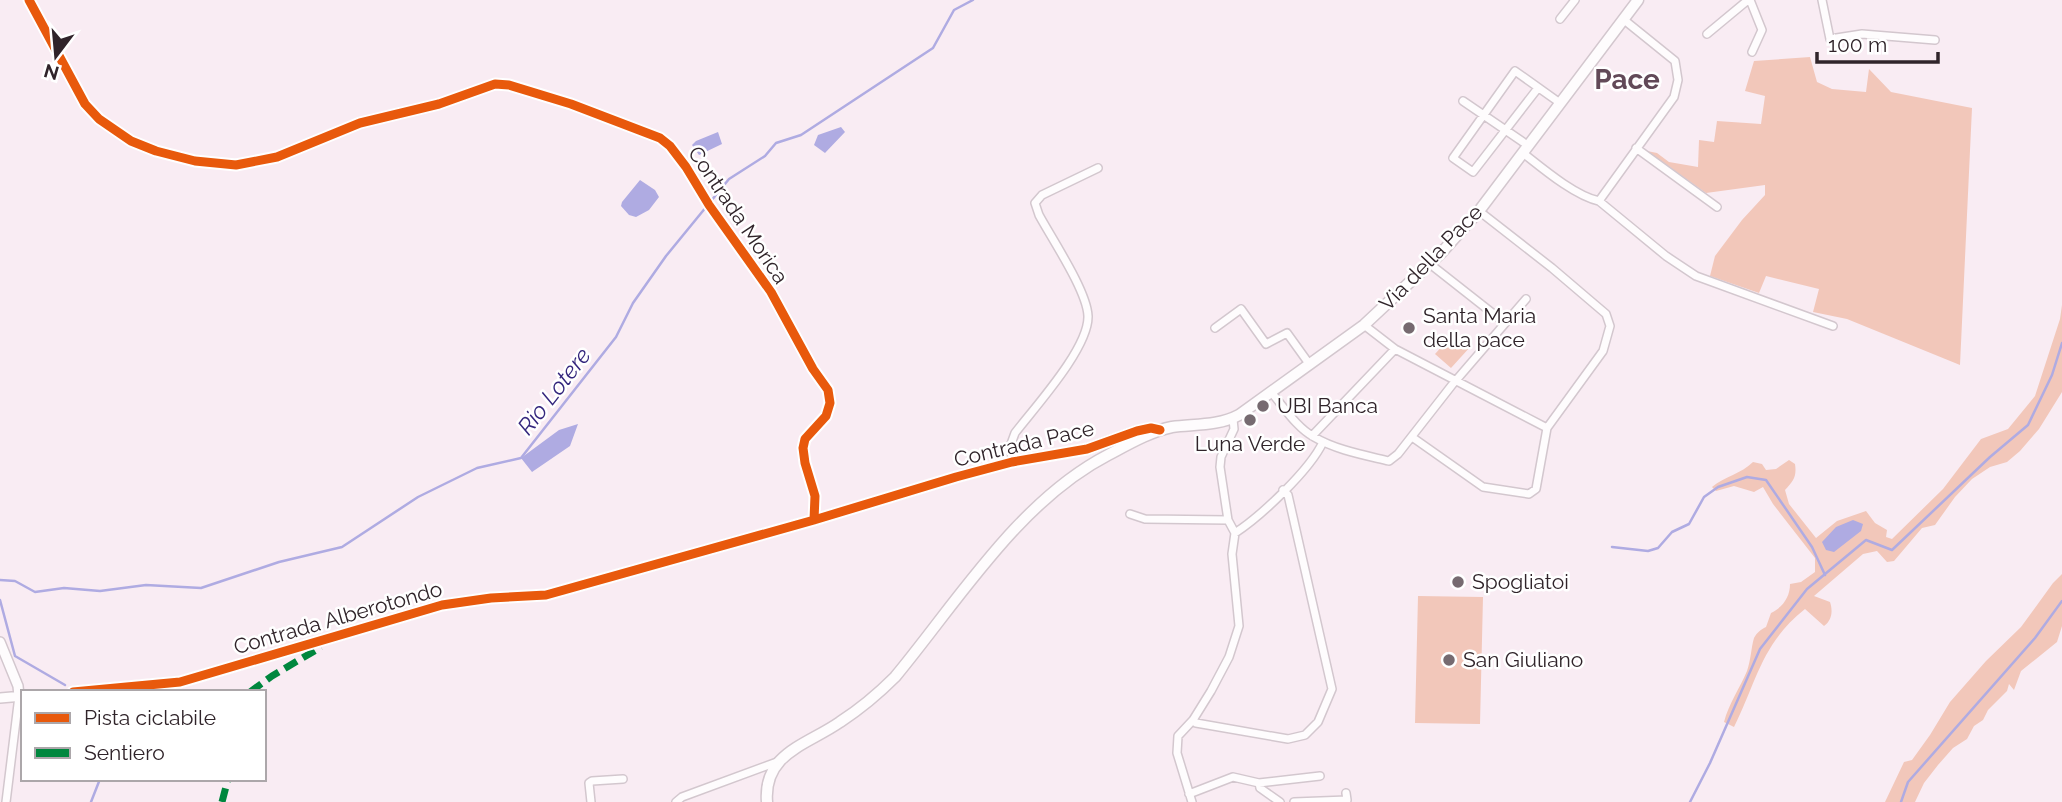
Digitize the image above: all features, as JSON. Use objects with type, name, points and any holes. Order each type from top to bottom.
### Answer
[{"type":"main road","name":"Via della Pace","points":[[777,762],[874,698],[911,659],[1009,536],[1050,495],[1106,456],[1160,430],[1233,419],[1258,404],[1364,325],[1430,264],[1479,211],[1638,0]]},
{"type":"main road","points":[[767,802],[768,780],[777,762]]},
{"type":"street","name":"Contrada Morica","points":[[29,0],[85,104],[99,118],[131,141],[156,151],[195,160],[236,166],[256,162],[297,150],[360,123],[439,104],[495,84],[509,85],[572,104],[660,138],[670,146],[686,167],[709,205],[771,292],[813,369],[828,390],[830,403],[825,416],[805,439],[803,448],[815,496],[814,520]]},
{"type":"street","points":[[1560,19],[1575,0]]},
{"type":"street","points":[[1707,34],[1749,0],[1762,30],[1752,52]]},
{"type":"street","points":[[1822,0],[1830,39],[1862,34],[1935,40]]},
{"type":"street","points":[[1600,201],[1674,97],[1678,71],[1675,61],[1666,51],[1623,19]]},
{"type":"street","points":[[1538,88],[1473,172],[1453,158],[1515,71],[1560,103]]},
{"type":"street","points":[[1462,101],[1523,142]]},
{"type":"street","points":[[1636,148],[1717,207]]},
{"type":"street","points":[[1522,153],[1565,183],[1600,201],[1666,256],[1696,276],[1833,327]]},
{"type":"street","points":[[1012,463],[1011,444],[1015,433],[1076,353],[1085,334],[1088,316],[1083,297],[1035,203],[1042,195],[1098,168]]},
{"type":"street","points":[[1412,437],[1483,487],[1529,494],[1536,489],[1547,428],[1603,351],[1608,339],[1609,320],[1606,314],[1479,211]]},
{"type":"street","points":[[1430,264],[1505,323]]},
{"type":"street","points":[[1271,392],[1293,419],[1312,436],[1323,442],[1389,461],[1398,454],[1455,381],[1526,299]]},
{"type":"street","points":[[1215,328],[1241,309],[1266,344],[1287,333],[1310,365]]},
{"type":"street","points":[[1364,325],[1395,349],[1547,428]]},
{"type":"street","points":[[1312,436],[1395,349]]},
{"type":"street","points":[[1233,419],[1234,429],[1220,462],[1228,520],[1235,533],[1232,554],[1239,615],[1237,637],[1223,668],[1193,720],[1178,736],[1176,745],[1191,798],[1233,778],[1259,782],[1320,776]]},
{"type":"street","name":"Contrada Pace","points":[[814,520],[1012,463],[1087,449],[1137,430],[1160,430]]},
{"type":"street","points":[[1235,533],[1250,523],[1283,490],[1319,451],[1323,442]]},
{"type":"street","points":[[1193,720],[1196,723],[1288,739],[1305,735],[1318,722],[1325,707],[1332,689],[1287,495],[1283,490]]},
{"type":"street","points":[[1130,514],[1145,519],[1228,520]]},
{"type":"street","name":"Contrada Alberotondo","points":[[90,690],[180,682],[442,605],[491,598],[546,595],[814,520]]},
{"type":"street","points":[[0,642],[21,696],[6,802]]},
{"type":"street","points":[[0,698],[21,696]]},
{"type":"street","points":[[676,802],[682,797],[777,762]]},
{"type":"street","points":[[591,802],[589,783],[592,780],[623,779]]},
{"type":"street","points":[[1259,782],[1260,788],[1280,802]]},
{"type":"street","points":[[1294,802],[1347,800],[1346,793]]},
{"type":"shaded area","points":[[1810,57],[1817,82],[1832,89],[1866,92],[1869,69],[1891,92],[1972,108],[1960,365],[1847,319],[1813,312],[1819,289],[1766,276],[1759,293],[1710,276],[1715,256],[1765,195],[1765,185],[1706,193],[1647,151],[1657,153],[1669,162],[1698,167],[1699,140],[1714,142],[1717,121],[1761,124],[1765,96],[1745,91],[1754,61]]},
{"type":"shaded area","points":[[841,127],[845,132],[825,153],[814,145],[818,135]]},
{"type":"shaded area","points":[[718,132],[722,144],[699,155],[692,145]]},
{"type":"shaded area","points":[[640,180],[655,190],[659,197],[649,210],[636,217],[629,215],[621,206]]},
{"type":"shaded area","points":[[2062,305],[2062,392],[2039,429],[2007,462],[1990,467],[1972,479],[1935,525],[1922,528],[1894,561],[1887,562],[1877,551],[1863,554],[1814,596],[1830,602],[1832,612],[1829,621],[1824,626],[1805,609],[1790,622],[1769,650],[1734,727],[1724,722],[1747,671],[1754,638],[1766,627],[1771,613],[1785,601],[1790,584],[1801,582],[1815,572],[1815,558],[1763,487],[1754,492],[1734,486],[1716,491],[1712,487],[1753,462],[1762,464],[1766,470],[1776,469],[1789,460],[1795,464],[1795,472],[1785,490],[1789,504],[1816,538],[1837,521],[1866,511],[1875,523],[1887,530],[1886,537],[1892,539],[1943,489],[1981,439],[2008,429],[2035,396]]},
{"type":"shaded area","points":[[1455,332],[1471,346],[1451,368],[1435,354]]},
{"type":"shaded area","points":[[578,424],[570,446],[532,472],[521,458],[559,430]]},
{"type":"shaded area","points":[[1853,520],[1863,524],[1861,531],[1834,552],[1826,550],[1822,542],[1836,527]]},
{"type":"shaded area","points":[[2062,574],[2062,626],[2057,642],[2021,671],[2014,690],[2009,684],[2007,691],[1988,710],[1983,720],[1974,726],[1967,739],[1953,748],[1938,765],[1924,783],[1915,802],[1885,802],[1904,762],[1912,760],[1950,702],[2021,627]]},
{"type":"shaded area","name":"San Giuliano","points":[[1418,596],[1483,597],[1480,724],[1415,723]]},
{"type":"waterway","name":"Rio Lotere","points":[[0,580],[15,581],[35,592],[64,588],[100,591],[146,585],[201,588],[279,562],[342,547],[418,497],[477,468],[521,458],[616,337],[633,303],[666,256],[729,179],[765,156],[776,143],[801,135],[933,48],[954,10],[973,0]]},
{"type":"waterway","points":[[1690,802],[1760,649],[1807,589],[1866,540],[1892,550],[1990,457],[2028,425],[2052,375],[2062,343]]},
{"type":"waterway","points":[[1612,547],[1648,551],[1658,548],[1672,532],[1689,524],[1704,497],[1718,487],[1747,477],[1766,480],[1812,547],[1825,575]]},
{"type":"waterway","points":[[0,600],[15,656],[65,685]]},
{"type":"waterway","points":[[1901,802],[1908,782],[2035,638],[2062,601]]},
{"type":"waterway","points":[[91,802],[99,781]]},
{"type":"marked path","points":[[253,690],[321,647]]},
{"type":"marked path","points":[[222,802],[227,781]]},
{"type":"cycle path","points":[[29,0],[85,104],[99,119],[131,141],[195,161],[236,165],[277,157],[360,123],[439,104],[495,84],[509,85],[571,104],[660,138],[670,146],[686,167],[709,205],[771,292],[813,369],[828,390],[830,403],[826,416],[805,439],[803,448],[815,496],[814,520]]},
{"type":"cycle path","points":[[94,690],[180,682],[442,605],[491,598],[546,595],[956,477],[1012,462],[1087,449],[1137,431],[1151,428],[1160,430]]},
{"type":"place","name":"Santa Maria della pace","points":[[1409,328]]},
{"type":"place","name":"UBI Banca","points":[[1263,406]]},
{"type":"place","name":"Luna Verde","points":[[1250,420]]},
{"type":"place","name":"Spogliatoi","points":[[1458,582]]},
{"type":"place","name":"San Giuliano","points":[[1449,660]]},
{"type":"district","name":"Pace","points":[[1627,79]]}]
